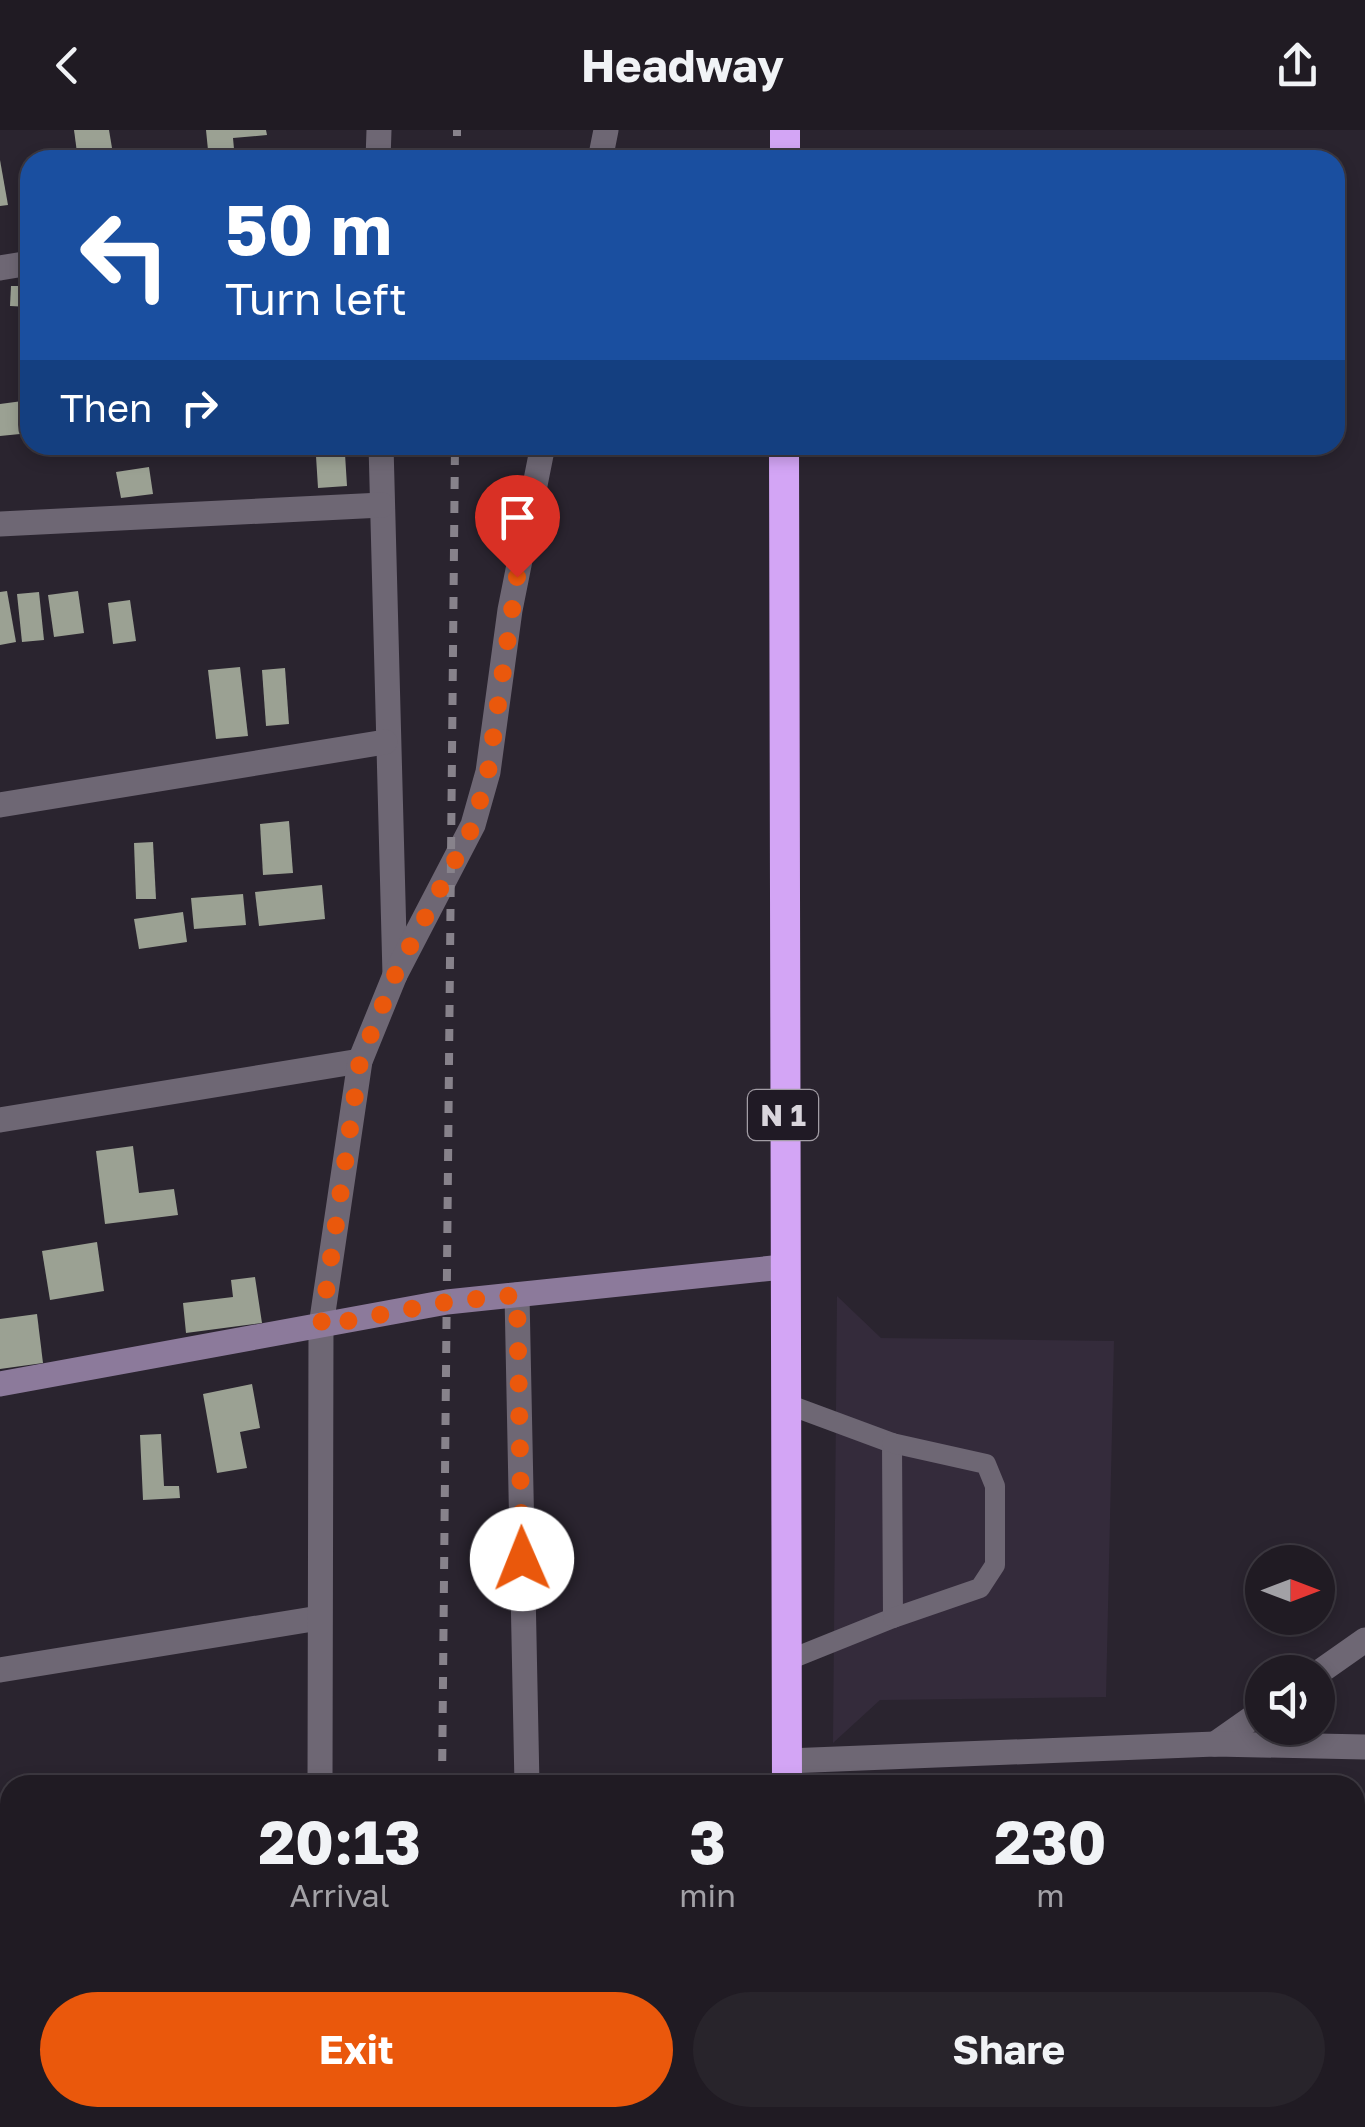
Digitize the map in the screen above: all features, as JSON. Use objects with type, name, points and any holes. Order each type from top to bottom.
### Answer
[{"type":"highway","name":"N 1","points":[[784,455],[787,1773]]},
{"type":"street","points":[[381,455],[395,975]]},
{"type":"street","points":[[320,1775],[321,1326],[360,1061],[395,975],[473,826],[488,772],[510,610],[541,455]]},
{"type":"street","points":[[0,524],[382,506]]},
{"type":"street","points":[[0,805],[386,742]]},
{"type":"street","points":[[0,1120],[360,1061]]},
{"type":"street","points":[[0,1384],[447,1302],[783,1267]]},
{"type":"street","points":[[517,1295],[527,1775]]},
{"type":"street","points":[[0,1670],[319,1618]]},
{"type":"street","points":[[1335,1661],[1365,1640]]},
{"type":"street","points":[[1216,1744],[1245,1724]]},
{"type":"street","points":[[787,1773],[1216,1744],[1365,1747]]},
{"type":"lane","points":[[784,1403],[892,1442],[986,1464],[995,1486],[995,1565],[980,1588],[786,1661]]},
{"type":"lane","points":[[892,1442],[893,1618]]},
{"type":"shaded area","points":[[837,1296],[881,1338],[1114,1341],[1106,1697],[880,1700],[833,1743]]},
{"type":"building","points":[[74,130],[109,130],[112,150],[77,150]]},
{"type":"building","points":[[206,130],[266,130],[267,135],[233,138],[234,150],[208,150]]},
{"type":"building","points":[[0,160],[8,205],[0,206]]},
{"type":"building","points":[[11,286],[20,286],[20,306],[10,306]]},
{"type":"building","points":[[20,401],[20,434],[0,436],[0,404]]},
{"type":"building","points":[[345,455],[347,486],[318,488],[316,456]]},
{"type":"building","points":[[149,467],[153,494],[121,498],[116,472]]},
{"type":"building","points":[[7,591],[16,642],[0,645],[0,592]]},
{"type":"building","points":[[78,591],[84,633],[54,637],[48,595]]},
{"type":"building","points":[[39,592],[44,640],[22,642],[17,594]]},
{"type":"building","points":[[130,600],[136,641],[113,644],[108,603]]},
{"type":"building","points":[[240,667],[248,736],[216,739],[208,670]]},
{"type":"building","points":[[285,668],[289,724],[266,726],[262,670]]},
{"type":"building","points":[[289,821],[293,873],[263,875],[260,824]]},
{"type":"building","points":[[153,842],[156,899],[136,899],[134,843]]},
{"type":"building","points":[[322,885],[325,919],[259,926],[255,892]]},
{"type":"building","points":[[243,894],[246,925],[194,929],[191,898]]},
{"type":"building","points":[[183,912],[187,942],[139,949],[134,919]]},
{"type":"building","points":[[133,1146],[139,1193],[174,1189],[178,1215],[105,1224],[96,1151]]},
{"type":"building","points":[[97,1242],[104,1291],[50,1300],[42,1251]]},
{"type":"building","points":[[255,1277],[262,1323],[186,1333],[183,1303],[233,1297],[231,1280]]},
{"type":"building","points":[[37,1314],[43,1363],[0,1369],[0,1319]]},
{"type":"building","points":[[252,1384],[260,1428],[240,1432],[247,1468],[217,1473],[203,1394]]},
{"type":"building","points":[[161,1434],[164,1486],[179,1486],[180,1498],[143,1500],[140,1435]]},
{"type":"railway","points":[[457,130],[457,150]]},
{"type":"railway","points":[[442,1775],[455,455]]},
{"type":"route","points":[[517,577],[488,772],[473,826],[395,975],[360,1061],[321,1326],[447,1302],[517,1295],[522,1559]]}]
